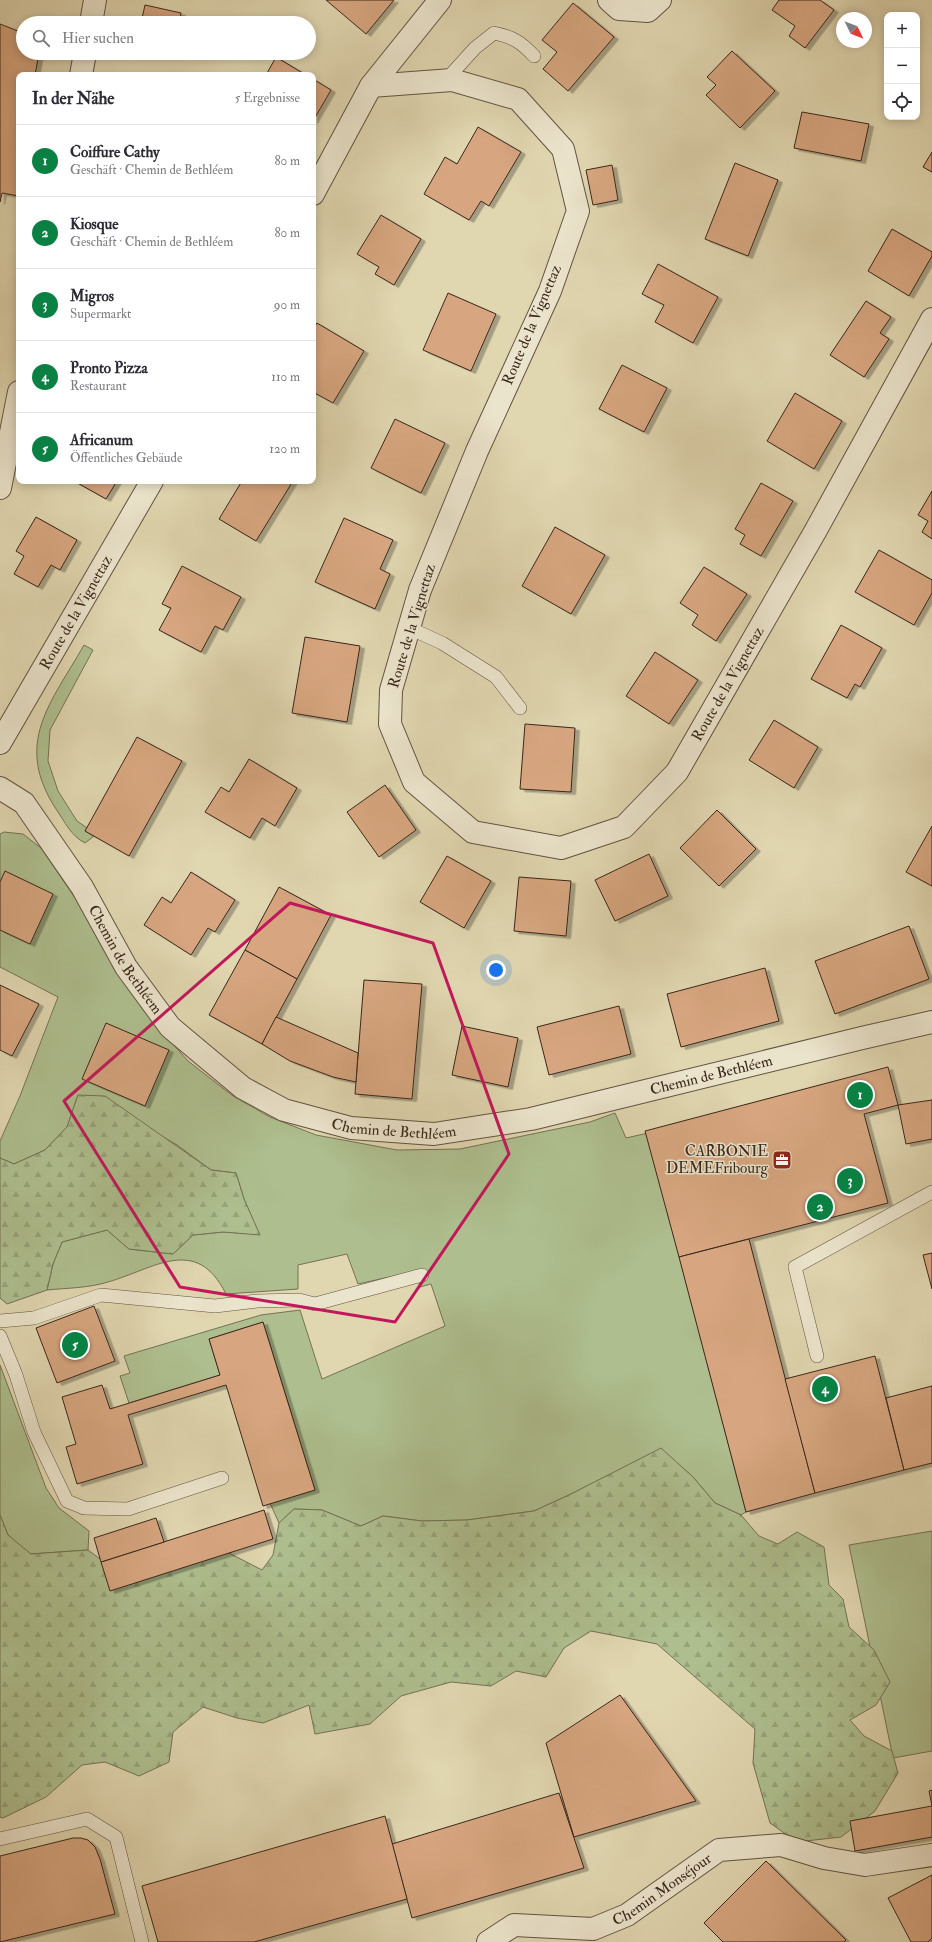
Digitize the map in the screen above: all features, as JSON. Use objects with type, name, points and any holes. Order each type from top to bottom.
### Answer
[{"type":"street","points":[[92,16],[95,0]]},
{"type":"street","points":[[316,188],[371,86],[440,0]]},
{"type":"street","points":[[609,0],[619,9],[648,11],[660,0]]},
{"type":"street","points":[[82,72],[84,60]]},
{"type":"street","name":"Route de la Vignettaz","points":[[371,86],[452,80],[518,100],[563,149],[578,211],[550,291],[476,451],[420,590],[391,690],[390,724],[414,782],[473,832],[561,848],[624,827],[677,772],[813,536],[932,319]]},
{"type":"street","points":[[0,488],[4,453],[16,404]]},
{"type":"street","name":"Route de la Vignettaz","points":[[0,743],[150,484]]},
{"type":"street","name":"Chemin de Bethléem","points":[[0,788],[24,803],[82,887],[126,968],[170,1028],[250,1092],[284,1110],[351,1128],[434,1134],[531,1119],[932,1022]]},
{"type":"street","name":"Chemin Monséjour","points":[[488,1942],[514,1925],[593,1929],[627,1915],[719,1850],[781,1845],[824,1858],[865,1865],[932,1855]]},
{"type":"lane","points":[[446,80],[475,48],[494,33],[507,36],[522,43],[534,56]]},
{"type":"lane","points":[[409,628],[442,643],[496,677],[520,708]]},
{"type":"lane","points":[[817,1356],[795,1267],[932,1192]]},
{"type":"lane","points":[[0,1321],[34,1318],[101,1295],[214,1306],[257,1301],[299,1300],[315,1304],[422,1275]]},
{"type":"lane","points":[[0,1336],[16,1374],[34,1432],[67,1501],[84,1508],[128,1509],[222,1478]]},
{"type":"lane","points":[[0,1839],[87,1819],[116,1837],[142,1942]]},
{"type":"highlighted area","points":[[290,903],[433,943],[509,1154],[395,1322],[180,1287],[64,1101]]},
{"type":"green space","points":[[84,645],[93,650],[50,730],[48,761],[58,791],[77,821],[87,828],[85,831],[94,836],[85,843],[76,837],[69,828],[56,809],[44,785],[38,764],[37,743],[49,705]]},
{"type":"green space","points":[[4,832],[23,834],[41,848],[86,914],[154,1023],[188,1061],[233,1096],[270,1117],[316,1135],[397,1150],[460,1149],[590,1122],[615,1113],[626,1138],[648,1133],[746,1512],[741,1515],[715,1503],[693,1477],[661,1449],[534,1511],[467,1520],[422,1521],[383,1516],[361,1526],[322,1510],[294,1509],[279,1523],[270,1503],[315,1490],[263,1322],[209,1339],[220,1375],[129,1403],[120,1376],[130,1373],[124,1356],[261,1315],[300,1310],[322,1379],[445,1326],[431,1284],[420,1287],[416,1271],[358,1284],[347,1254],[298,1265],[298,1289],[226,1294],[214,1276],[201,1265],[188,1260],[158,1264],[101,1284],[86,1287],[47,1290],[53,1264],[62,1242],[107,1230],[129,1249],[173,1254],[193,1235],[223,1232],[259,1234],[244,1199],[236,1173],[211,1170],[177,1145],[143,1125],[78,1095],[67,1127],[45,1150],[14,1164],[0,1158],[0,1141],[20,1096],[58,997],[0,967],[0,834]]},
{"type":"green space","points":[[78,1095],[105,1096],[211,1170],[236,1173],[244,1199],[260,1235],[223,1232],[193,1235],[173,1254],[129,1249],[107,1230],[62,1242],[53,1264],[47,1290],[7,1304],[0,1298],[0,1158],[14,1164],[45,1150],[67,1127]]},
{"type":"green space","points":[[0,1365],[46,1488],[59,1508],[89,1531],[88,1550],[30,1554],[8,1535],[0,1515]]},
{"type":"green space","points":[[661,1448],[693,1477],[715,1503],[741,1515],[759,1536],[778,1544],[797,1532],[824,1547],[829,1585],[843,1599],[849,1627],[874,1650],[890,1682],[876,1705],[850,1720],[864,1736],[892,1751],[898,1773],[875,1811],[841,1837],[797,1842],[770,1823],[753,1763],[755,1729],[657,1644],[591,1631],[564,1648],[546,1677],[516,1671],[491,1686],[451,1682],[401,1696],[370,1724],[315,1734],[309,1705],[263,1723],[237,1718],[203,1707],[173,1732],[169,1762],[139,1776],[105,1762],[82,1765],[46,1797],[3,1818],[0,1817],[0,1515],[8,1535],[31,1554],[88,1550],[115,1570],[192,1548],[229,1553],[262,1570],[273,1555],[279,1523],[294,1509],[322,1510],[361,1526],[383,1516],[422,1521],[467,1520],[534,1511],[569,1495]]},
{"type":"green space","points":[[932,1531],[932,1751],[893,1758],[849,1545]]},
{"type":"building","points":[[326,0],[394,0],[366,34]]},
{"type":"building","points":[[779,0],[820,0],[834,10],[805,48],[789,36],[795,26],[772,10]]},
{"type":"building","points":[[573,3],[614,37],[568,91],[543,69],[557,52],[542,40]]},
{"type":"building","points":[[145,5],[181,13],[180,16],[143,16]]},
{"type":"building","points":[[0,24],[16,30],[16,60],[38,60],[36,72],[16,72],[16,195],[2,193],[0,202]]},
{"type":"building","points":[[732,51],[775,91],[740,128],[706,95],[716,85],[707,77]]},
{"type":"building","points":[[274,60],[281,60],[301,72],[268,72]]},
{"type":"building","points":[[316,81],[331,90],[316,116]]},
{"type":"building","points":[[802,112],[869,124],[861,161],[794,148]]},
{"type":"building","points":[[478,127],[521,152],[489,206],[481,201],[469,220],[424,194],[445,157],[457,164]]},
{"type":"building","points":[[932,152],[932,172],[923,167]]},
{"type":"building","points":[[735,163],[778,180],[748,256],[705,239]]},
{"type":"building","points":[[612,165],[618,200],[593,205],[586,170]]},
{"type":"building","points":[[381,215],[421,239],[394,285],[375,274],[379,267],[357,254]]},
{"type":"building","points":[[892,229],[932,252],[932,256],[909,296],[868,271]]},
{"type":"building","points":[[658,264],[718,297],[693,343],[655,322],[664,305],[642,294]]},
{"type":"building","points":[[448,293],[496,314],[471,371],[423,350]]},
{"type":"building","points":[[866,301],[891,317],[880,333],[889,339],[864,377],[830,355]]},
{"type":"building","points":[[317,323],[364,351],[333,403],[316,394]]},
{"type":"building","points":[[622,365],[667,388],[644,432],[599,409]]},
{"type":"building","points":[[795,393],[842,421],[814,469],[767,441]]},
{"type":"building","points":[[395,419],[445,443],[421,493],[371,468]]},
{"type":"building","points":[[761,483],[793,501],[761,556],[740,544],[745,535],[735,529]]},
{"type":"building","points":[[79,484],[115,484],[106,499]]},
{"type":"building","points":[[240,484],[291,484],[256,541],[219,519]]},
{"type":"building","points":[[932,491],[932,539],[922,532],[928,521],[918,515]]},
{"type":"building","points":[[36,517],[77,540],[60,570],[51,565],[38,587],[14,574],[24,556],[16,551]]},
{"type":"building","points":[[344,518],[393,540],[380,569],[390,574],[375,609],[315,582]]},
{"type":"building","points":[[555,527],[605,555],[571,614],[522,586]]},
{"type":"building","points":[[879,550],[932,580],[932,593],[914,625],[855,592]]},
{"type":"building","points":[[182,566],[241,597],[223,630],[215,626],[201,652],[159,630],[171,608],[162,604]]},
{"type":"building","points":[[704,567],[747,594],[716,641],[692,625],[698,615],[680,603]]},
{"type":"building","points":[[841,625],[882,648],[860,687],[855,684],[847,698],[811,679]]},
{"type":"building","points":[[305,637],[360,646],[347,722],[292,713]]},
{"type":"building","points":[[655,652],[698,680],[669,724],[626,696]]},
{"type":"building","points":[[774,720],[818,747],[794,788],[749,760]]},
{"type":"building","points":[[525,724],[575,728],[571,792],[520,789]]},
{"type":"building","points":[[137,737],[182,761],[129,856],[85,831]]},
{"type":"building","points":[[249,759],[297,788],[275,826],[262,818],[250,838],[205,812],[221,787],[229,792]]},
{"type":"building","points":[[385,785],[416,830],[379,857],[347,812]]},
{"type":"building","points":[[717,810],[756,849],[719,886],[680,848]]},
{"type":"building","points":[[932,826],[932,886],[906,872]]},
{"type":"building","points":[[649,854],[668,896],[615,921],[595,880]]},
{"type":"building","points":[[447,856],[491,881],[464,928],[420,902]]},
{"type":"building","points":[[5,871],[53,894],[30,944],[0,930],[0,882]]},
{"type":"building","points":[[191,872],[235,900],[215,932],[208,928],[191,955],[144,925],[162,897],[171,903]]},
{"type":"building","points":[[519,877],[571,881],[566,936],[514,931]]},
{"type":"building","points":[[279,887],[331,915],[297,979],[245,950]]},
{"type":"building","points":[[909,926],[929,979],[835,1014],[815,961]]},
{"type":"building","points":[[245,950],[297,979],[262,1044],[209,1015]]},
{"type":"building","points":[[765,968],[779,1021],[681,1047],[667,994]]},
{"type":"building","points":[[364,980],[422,984],[412,1099],[355,1094]]},
{"type":"building","points":[[0,985],[39,1004],[12,1056],[0,1050]]},
{"type":"building","points":[[619,1006],[631,1054],[549,1075],[537,1027]]},
{"type":"building","points":[[276,1017],[358,1053],[356,1082],[333,1077],[290,1061],[262,1044]]},
{"type":"building","points":[[106,1023],[169,1050],[145,1106],[82,1079]]},
{"type":"building","points":[[462,1026],[518,1038],[508,1087],[452,1075]]},
{"type":"building","points":[[888,1067],[898,1105],[864,1114],[888,1203],[679,1257],[645,1131]]},
{"type":"building","points":[[932,1100],[932,1139],[906,1144],[898,1105]]},
{"type":"building","points":[[749,1239],[815,1493],[746,1512],[679,1257]]},
{"type":"building","points":[[932,1253],[932,1289],[923,1255]]},
{"type":"building","points":[[94,1306],[115,1361],[57,1383],[36,1328]]},
{"type":"building","points":[[263,1322],[315,1490],[263,1506],[226,1385],[128,1415],[143,1464],[77,1484],[66,1447],[76,1444],[62,1397],[102,1385],[110,1409],[220,1375],[209,1339]]},
{"type":"building","points":[[875,1356],[904,1470],[815,1493],[785,1379]]},
{"type":"building","points":[[932,1386],[932,1463],[904,1470],[886,1398]]},
{"type":"building","points":[[264,1510],[273,1539],[110,1591],[101,1562]]},
{"type":"building","points":[[156,1518],[164,1542],[101,1562],[94,1538]]},
{"type":"building","points":[[620,1695],[696,1801],[574,1837],[546,1743]]},
{"type":"building","points":[[932,1790],[932,1806],[929,1791]]},
{"type":"building","points":[[559,1793],[584,1868],[412,1918],[392,1844]]},
{"type":"building","points":[[932,1806],[932,1837],[855,1851],[850,1821]]},
{"type":"building","points":[[385,1816],[407,1899],[254,1942],[158,1942],[142,1886]]},
{"type":"building","points":[[73,1838],[88,1840],[95,1847],[100,1859],[115,1914],[0,1942],[0,1856]]},
{"type":"building","points":[[766,1861],[846,1940],[844,1942],[723,1942],[704,1923]]},
{"type":"building","points":[[932,1875],[932,1938],[928,1942],[911,1942],[888,1898]]},
{"type":"place","name":"Coiffure Cathy","points":[[860,1095]]},
{"type":"place","name":"CARBONIE DEMEFribourg","points":[[782,1160]]},
{"type":"place","name":"Migros","points":[[850,1181]]},
{"type":"place","name":"Kiosque","points":[[820,1207]]},
{"type":"place","name":"Africanum","points":[[75,1345]]},
{"type":"place","name":"Pronto Pizza","points":[[825,1389]]}]
